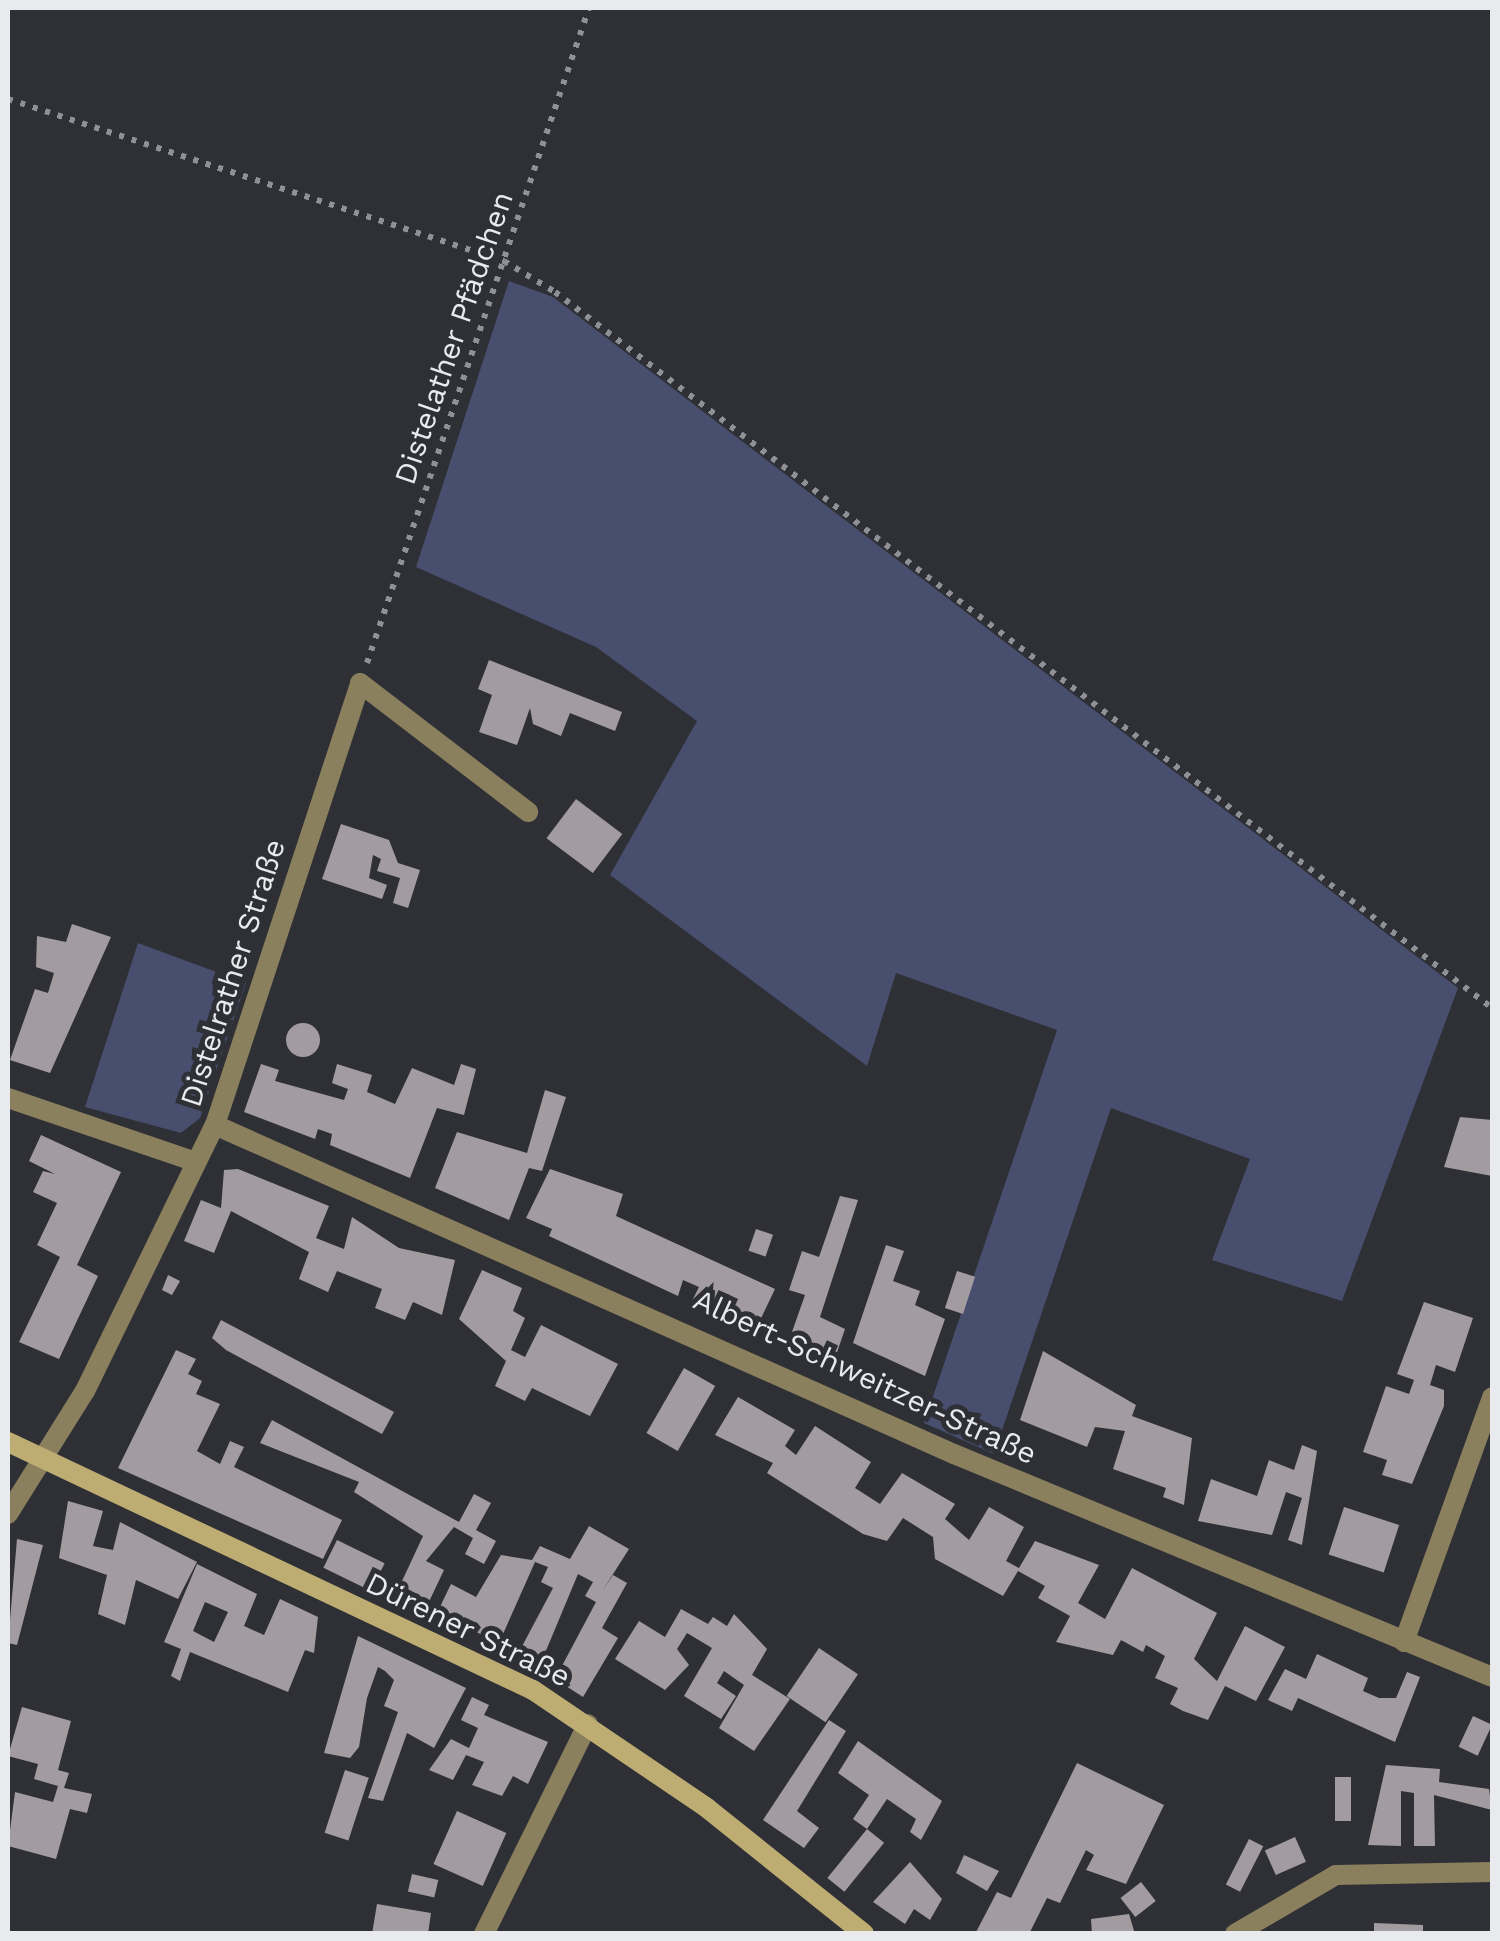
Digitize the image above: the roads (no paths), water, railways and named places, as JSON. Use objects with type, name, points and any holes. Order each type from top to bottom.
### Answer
[{"type":"main road","name":"Dürener Straße","points":[[8,1442],[497,1671],[588,1724],[864,1934]]},
{"type":"street","name":"Distelrather Straße","points":[[8,1514],[47,1462],[216,1125],[360,683],[528,812]]},
{"type":"street","points":[[8,1098],[196,1162]]},
{"type":"street","name":"Albert-Schweitzer-Straße","points":[[216,1125],[954,1454],[1492,1677]]},
{"type":"street","points":[[1404,1642],[1492,1397]]},
{"type":"street","points":[[484,1934],[588,1724]]},
{"type":"street","points":[[1235,1934],[1336,1875],[1492,1872]]}]
